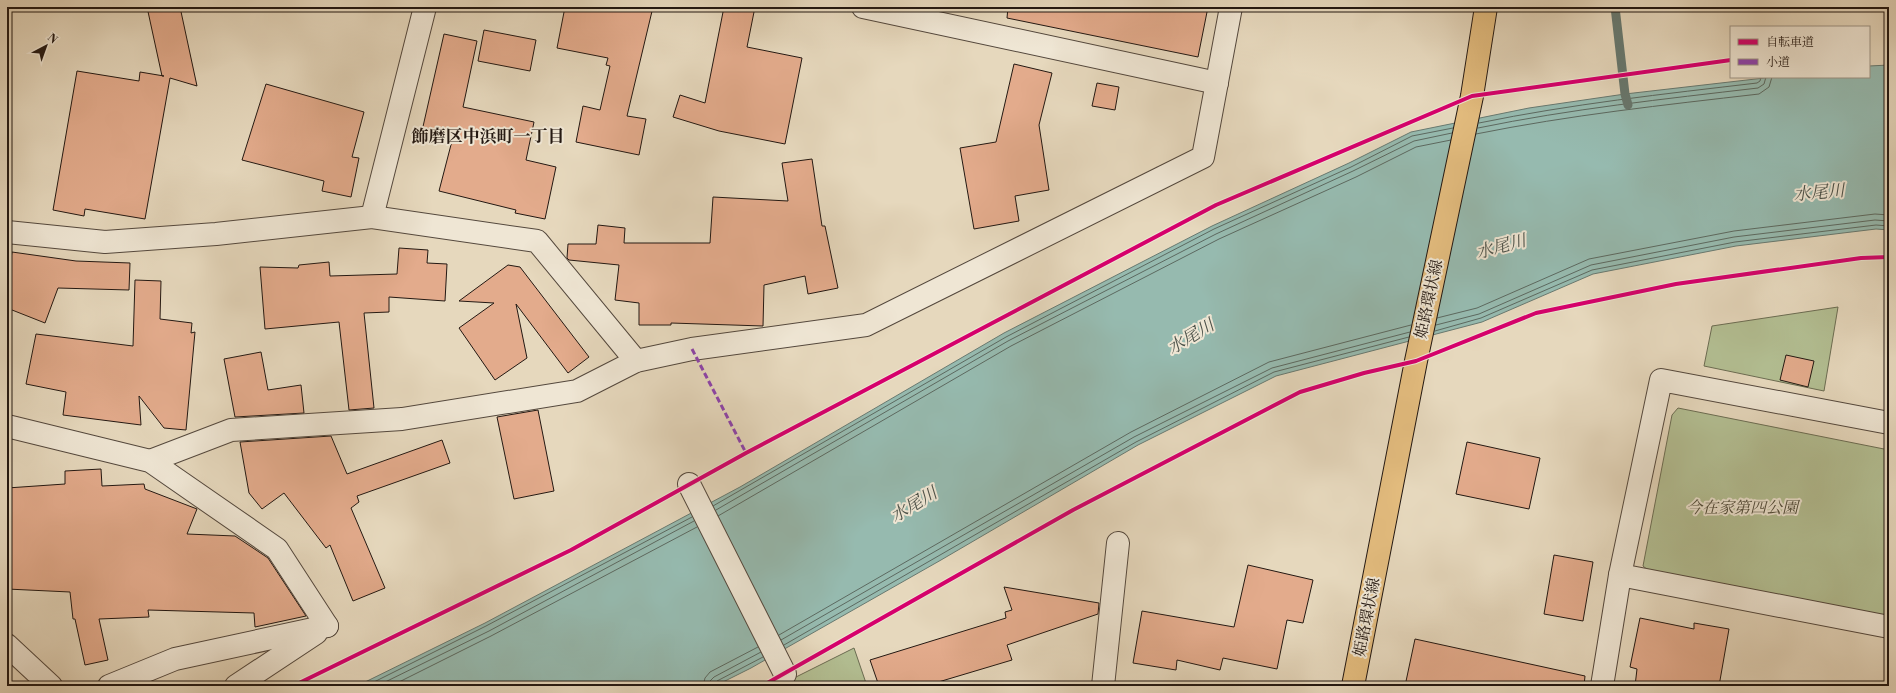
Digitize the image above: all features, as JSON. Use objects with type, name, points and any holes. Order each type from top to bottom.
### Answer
[{"type":"main road","name":"姫路環状線","points":[[1353,686],[1416,361],[1472,96],[1486,7]]},
{"type":"street","points":[[372,217],[425,7]]},
{"type":"street","points":[[863,7],[1217,83]]},
{"type":"street","points":[[150,461],[231,430],[402,419],[578,391],[636,360],[692,349],[866,325],[1203,157],[1231,7]]},
{"type":"street","points":[[7,232],[105,242],[216,234],[372,217],[537,241],[636,360]]},
{"type":"street","points":[[1602,686],[1620,575],[1661,380],[1889,423]]},
{"type":"street","points":[[7,426],[150,461],[277,549],[328,626]]},
{"type":"street","points":[[689,484],[785,674]]},
{"type":"street","points":[[1103,686],[1118,543]]},
{"type":"street","points":[[1620,575],[1889,627]]},
{"type":"street","points":[[109,686],[175,660],[328,626]]},
{"type":"street","points":[[236,686],[328,626]]},
{"type":"street","points":[[7,645],[51,686]]},
{"type":"green space","points":[[1838,307],[1824,391],[1704,366],[1712,326]]},
{"type":"green space","name":"今在家第四公園","points":[[1678,408],[1889,450],[1889,622],[1660,580],[1643,566],[1672,415]]},
{"type":"green space","points":[[854,648],[867,686],[778,686]]},
{"type":"water","name":"水尾川","points":[[1889,65],[1889,230],[1876,229],[1736,246],[1593,274],[1482,322],[1276,376],[1138,445],[941,560],[751,668],[715,686],[357,686],[485,623],[740,487],[1004,333],[1212,226],[1349,163],[1411,132],[1529,108],[1625,94],[1764,78],[1870,78],[1870,66]]},
{"type":"building","points":[[147,7],[180,7],[197,86],[170,78],[145,219],[85,209],[84,216],[53,210],[77,71],[139,81],[140,72],[162,76]]},
{"type":"building","points":[[565,7],[653,7],[627,116],[646,119],[639,155],[576,142],[583,106],[600,110],[610,66],[606,65],[608,58],[557,48]]},
{"type":"building","points":[[724,7],[755,7],[747,47],[802,58],[785,144],[719,131],[673,117],[680,95],[705,103]]},
{"type":"building","points":[[1008,7],[1208,7],[1198,57],[1007,18]]},
{"type":"building","points":[[484,30],[536,40],[530,71],[478,61]]},
{"type":"building","points":[[444,34],[477,41],[463,107],[534,122],[526,160],[556,167],[545,219],[515,213],[516,210],[439,191],[453,137],[422,131]]},
{"type":"building","points":[[1014,64],[1052,73],[1039,125],[1049,190],[1015,196],[1019,221],[974,229],[960,148],[996,142]]},
{"type":"building","points":[[1097,83],[1119,87],[1115,110],[1092,106]]},
{"type":"building","points":[[266,84],[364,112],[352,157],[359,158],[351,197],[322,191],[324,181],[242,160]]},
{"type":"building","points":[[812,159],[822,226],[825,226],[838,288],[808,294],[805,276],[764,285],[763,326],[671,323],[671,325],[639,325],[639,303],[615,300],[619,265],[569,260],[567,258],[568,244],[596,244],[598,225],[625,228],[624,243],[710,243],[713,197],[788,201],[782,163]]},
{"type":"building","points":[[399,248],[428,250],[427,263],[447,264],[445,301],[389,297],[389,312],[364,313],[374,408],[349,410],[339,322],[265,329],[260,267],[298,268],[299,265],[329,262],[330,276],[397,274]]},
{"type":"building","points":[[12,252],[76,261],[130,263],[129,290],[58,288],[45,323],[7,308],[7,286]]},
{"type":"building","points":[[508,265],[520,267],[589,357],[568,373],[516,304],[527,358],[495,380],[459,328],[494,303],[459,301]]},
{"type":"building","points":[[135,280],[161,281],[160,319],[192,323],[191,333],[195,332],[186,430],[164,428],[139,396],[141,425],[63,415],[66,392],[26,384],[36,334],[133,346]]},
{"type":"building","points":[[261,352],[268,390],[301,385],[304,413],[235,417],[224,359]]},
{"type":"building","points":[[1786,355],[1814,361],[1808,387],[1780,380]]},
{"type":"building","points":[[538,410],[554,491],[514,499],[497,417]]},
{"type":"building","points":[[331,436],[347,474],[442,440],[450,463],[357,496],[359,502],[351,508],[385,588],[353,601],[330,545],[326,548],[284,493],[262,509],[249,493],[240,442]]},
{"type":"building","points":[[1467,442],[1540,458],[1529,509],[1456,494]]},
{"type":"building","points":[[101,469],[102,486],[144,484],[145,489],[197,509],[187,534],[235,536],[268,558],[306,616],[255,627],[254,613],[148,610],[149,617],[99,619],[108,660],[85,665],[75,619],[73,619],[70,592],[7,589],[7,488],[65,484],[65,471]]},
{"type":"building","points":[[1554,555],[1593,562],[1583,621],[1544,614]]},
{"type":"building","points":[[1248,565],[1313,580],[1303,623],[1287,620],[1277,669],[1223,658],[1220,670],[1177,660],[1176,670],[1133,663],[1142,611],[1234,627]]},
{"type":"building","points":[[1004,587],[1099,603],[1098,614],[1007,645],[1012,660],[925,686],[879,686],[870,660],[1006,618],[1005,612],[1012,610]]},
{"type":"building","points":[[1640,618],[1694,629],[1694,623],[1729,629],[1719,686],[1635,686],[1637,669],[1630,667]]},
{"type":"building","points":[[1415,639],[1585,676],[1584,686],[1405,686]]},
{"type":"waterway","points":[[1615,7],[1625,94],[1628,105]]},
{"type":"marked path","points":[[692,349],[746,453]]},
{"type":"cycle path","points":[[293,686],[571,550],[746,453],[1216,205],[1472,96],[1730,60]]},
{"type":"cycle path","points":[[762,686],[1073,510],[1300,392],[1364,373],[1416,361],[1536,313],[1676,284],[1861,258],[1889,257]]},
{"type":"district","name":"飾磨区中浜町一丁目","points":[[488,137]]}]
